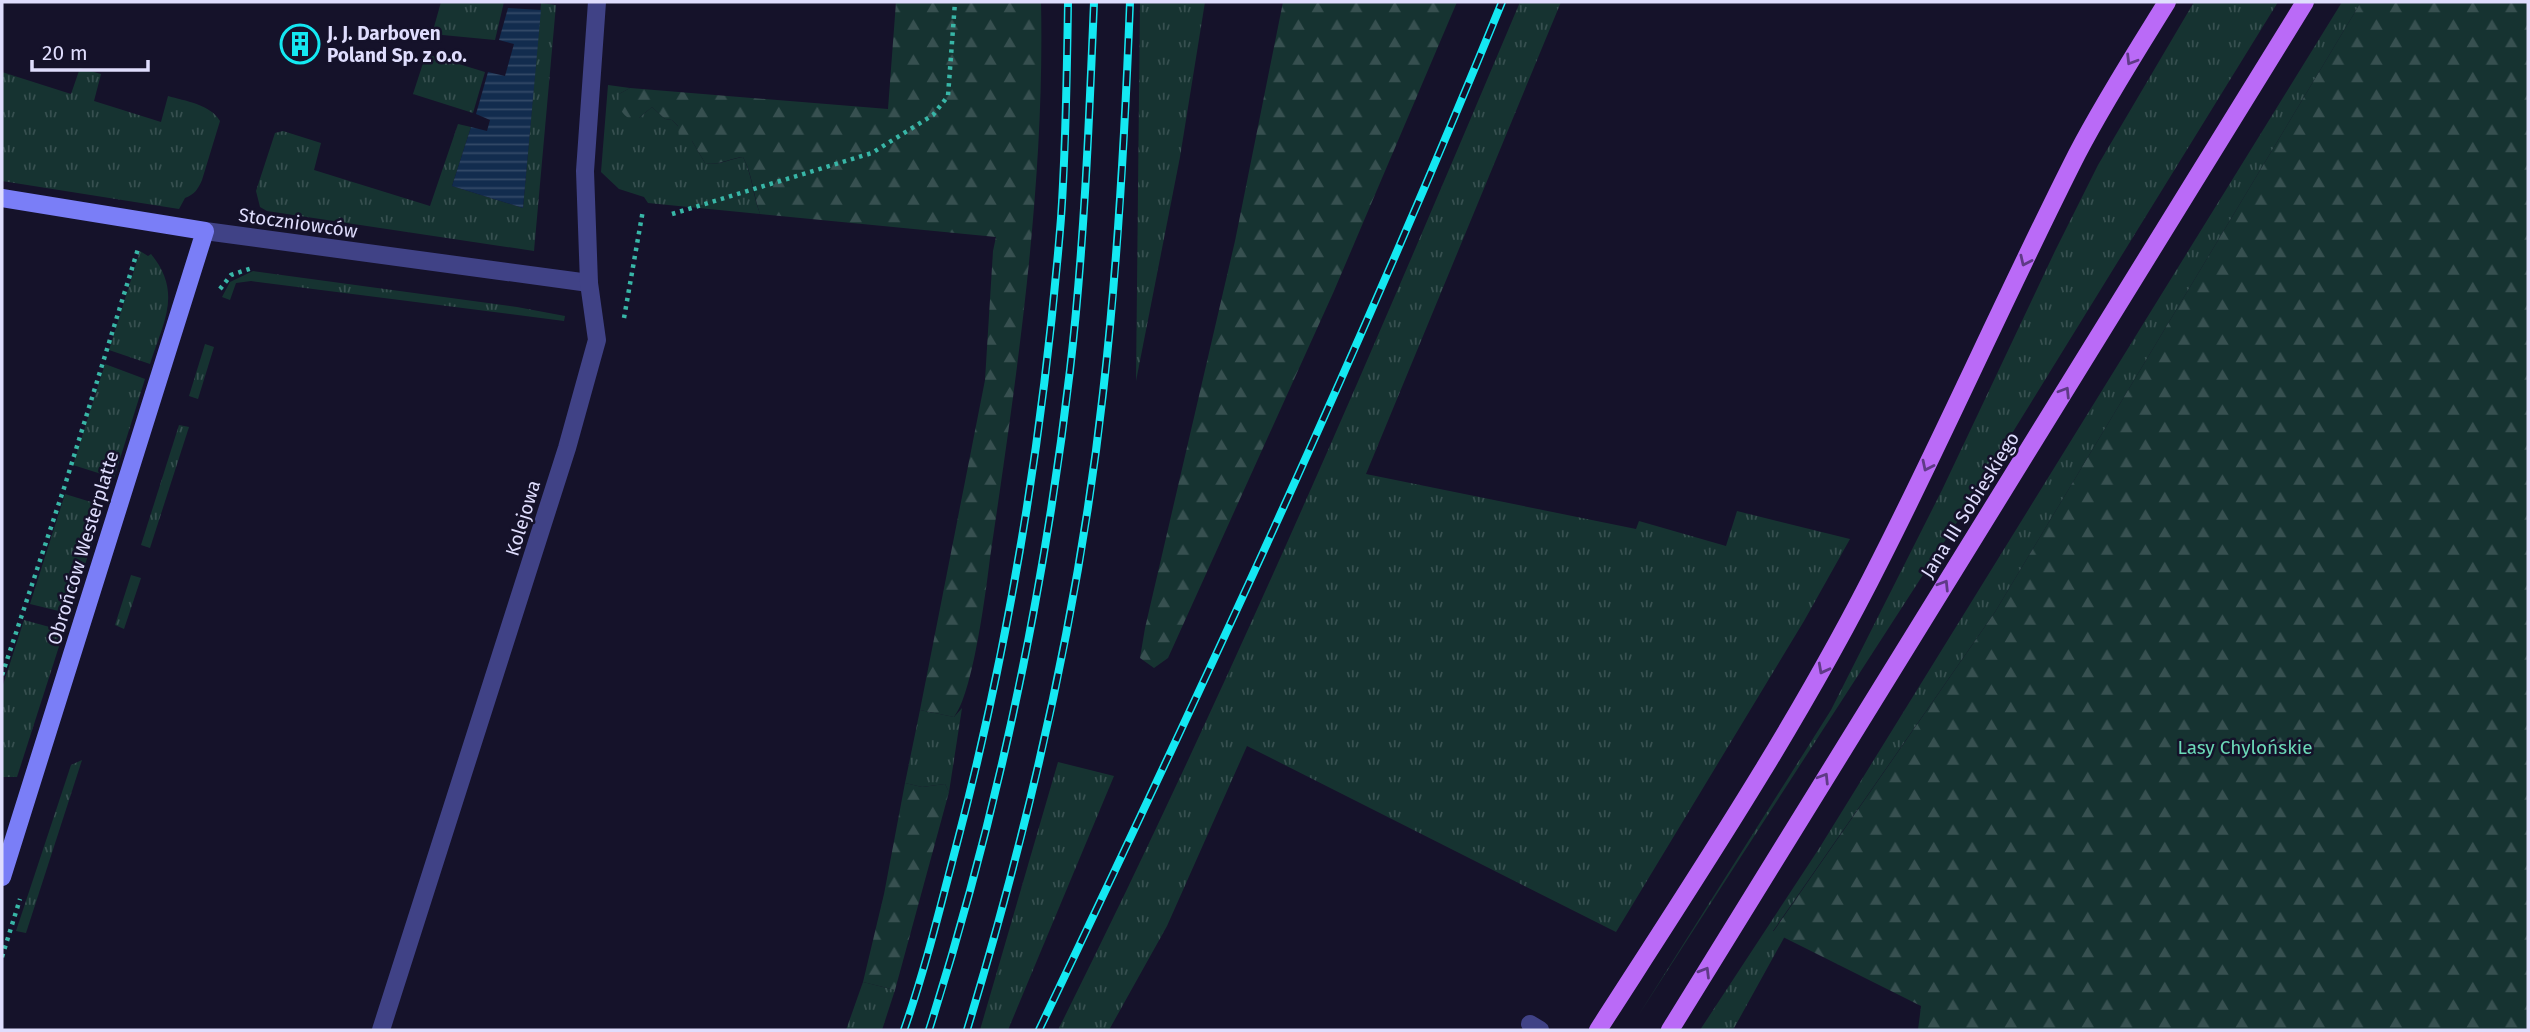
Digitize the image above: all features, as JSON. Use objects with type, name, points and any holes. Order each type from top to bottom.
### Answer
[{"type":"main road","points":[[1598,1030],[1751,791],[1819,677],[1881,561],[2078,153],[2116,84],[2167,2]]},
{"type":"main road","name":"Jana III Sobieskiego","points":[[1670,1030],[2305,2]]},
{"type":"street","name":"Kolejowa","points":[[381,1030],[570,436],[597,340],[589,283],[585,172],[597,2]]},
{"type":"street","name":"Stoczniowców","points":[[2,198],[205,231],[589,283]]},
{"type":"street","name":"Obrońców Westerplatte","points":[[2,877],[205,231]]},
{"type":"path","points":[[672,214],[872,153],[933,115],[947,96],[955,2]]},
{"type":"path","points":[[2,675],[65,485],[138,247],[130,243]]},
{"type":"green space","points":[[441,2],[504,2],[495,40],[432,34]]},
{"type":"green space","points":[[896,2],[1041,2],[1039,141],[1019,350],[978,641],[967,687],[954,717],[920,710],[985,380],[996,237],[760,214],[743,157],[705,163],[692,141],[679,139],[678,126],[672,120],[665,119],[652,107],[639,118],[630,119],[620,109],[619,102],[619,94],[630,88],[888,109]]},
{"type":"green space","points":[[1140,2],[1205,2],[1180,157],[1136,381]]},
{"type":"green space","points":[[1283,2],[1457,2],[1334,291],[1168,658],[1154,668],[1140,658],[1145,628],[1235,241]]},
{"type":"green space","points":[[1520,2],[1561,2],[1366,474],[1636,529],[1639,521],[1726,546],[1737,511],[1850,539],[1804,621],[1616,932],[1247,746],[1167,926],[1109,1030],[1058,1030],[1240,648],[1354,391]]},
{"type":"green space","points":[[2194,2],[2278,2],[1961,516],[1638,1016],[1831,710],[1942,490],[2098,165]]},
{"type":"green space","points":[[2342,2],[2361,2],[1995,612],[1773,931],[1785,936],[1733,1030],[1700,1030],[1820,847]]},
{"type":"green space","name":"Lasy Chylońskie","points":[[2361,2],[2528,2],[2528,1030],[1918,1030],[1921,1006],[1773,932],[1995,612]]},
{"type":"green space","points":[[541,3],[556,5],[534,251],[267,211],[260,207],[256,191],[275,133],[283,131],[321,143],[314,170],[430,206],[458,124],[471,127],[452,186],[523,208]]},
{"type":"green space","points":[[426,54],[485,72],[473,113],[413,94]]},
{"type":"green space","points":[[80,68],[101,74],[94,101],[161,122],[168,96],[204,107],[216,115],[220,121],[201,183],[194,193],[185,198],[179,209],[2,181],[2,72],[71,94]]},
{"type":"green space","points":[[608,85],[630,88],[619,94],[639,118],[652,107],[665,119],[672,120],[692,141],[705,163],[719,163],[743,157],[760,214],[648,203],[644,197],[619,189],[601,172]]},
{"type":"green space","points":[[140,251],[148,256],[151,254],[161,268],[168,295],[164,321],[150,364],[109,350]]},
{"type":"green space","points":[[253,271],[565,316],[564,321],[251,281],[236,283],[230,300],[222,297],[230,282]]},
{"type":"green space","points":[[205,344],[214,347],[198,399],[189,396]]},
{"type":"green space","points":[[105,364],[145,379],[114,478],[73,465]]},
{"type":"green space","points":[[179,425],[189,427],[150,548],[141,545]]},
{"type":"green space","points":[[65,494],[104,506],[70,611],[63,612],[30,604]]},
{"type":"green space","points":[[131,575],[141,578],[124,629],[115,625]]},
{"type":"green space","points":[[24,620],[57,629],[63,634],[17,777],[2,777],[2,688]]},
{"type":"green space","points":[[962,708],[949,792],[945,784],[922,787],[905,783],[920,710],[954,717]]},
{"type":"green space","points":[[82,760],[26,933],[16,931],[71,765]]},
{"type":"green space","points":[[1058,762],[1114,776],[1008,1030],[980,1030]]},
{"type":"green space","points":[[905,783],[922,787],[945,784],[949,792],[895,990],[863,982],[884,894]]},
{"type":"green space","points":[[863,982],[895,990],[882,1030],[846,1030]]},
{"type":"water","points":[[508,8],[541,10],[523,208],[452,186],[471,127],[487,131],[490,120],[476,114],[488,72],[505,76],[514,44],[499,40]]},
{"type":"railway","points":[[904,1030],[932,939],[993,692],[1035,456],[1061,218],[1068,2]]},
{"type":"railway","points":[[929,1030],[954,949],[997,786],[1047,538],[1070,370],[1079,278],[1094,2]]},
{"type":"railway","points":[[967,1030],[1011,874],[1050,715],[1093,474],[1113,295],[1130,2]]},
{"type":"railway","points":[[1039,1030],[1160,775],[1336,391],[1502,2]]},
{"type":"place","name":"J. J. Darboven Poland Sp. z o.o.","points":[[300,44]]}]
